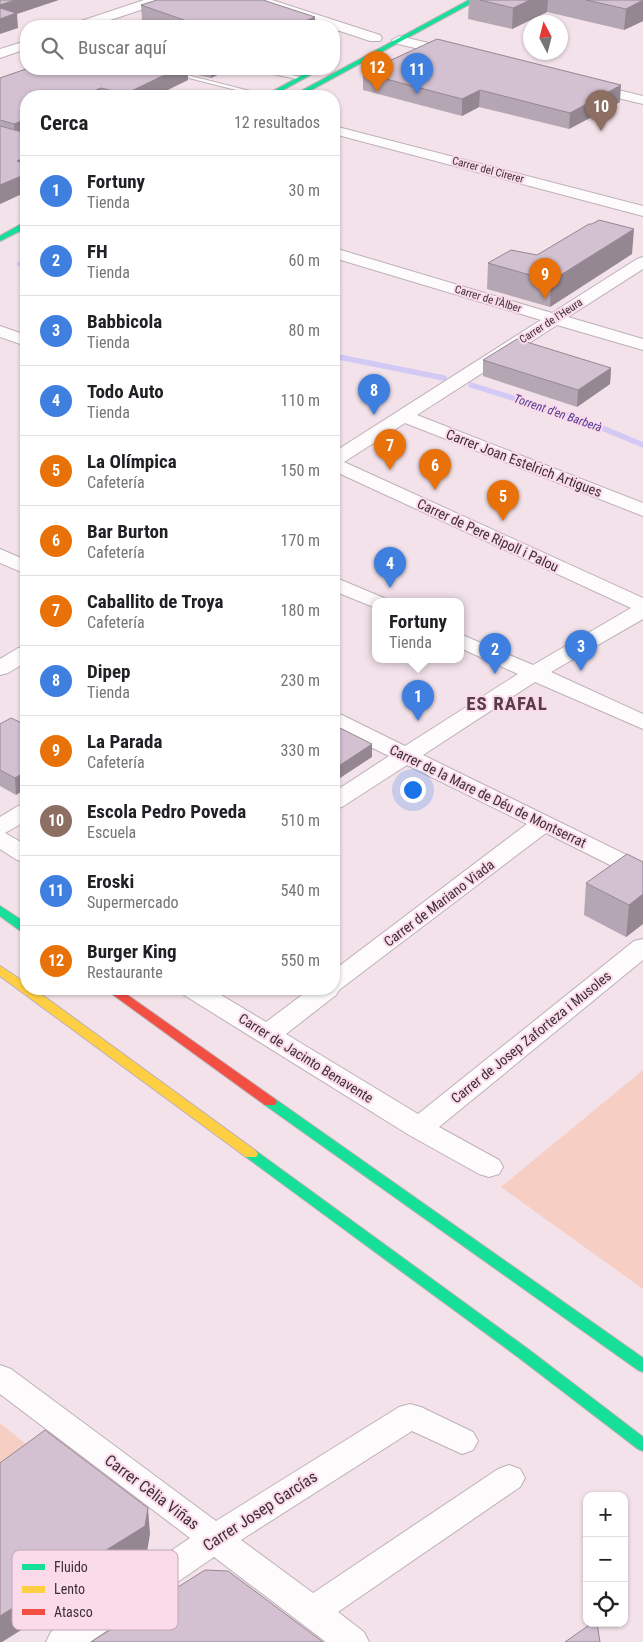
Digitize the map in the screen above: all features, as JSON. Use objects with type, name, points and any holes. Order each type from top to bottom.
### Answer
[{"type":"main road","points":[[359,47],[474,0]]},
{"type":"main road","points":[[340,67],[387,37]]},
{"type":"main road","points":[[278,90],[307,75]]},
{"type":"main road","points":[[304,90],[328,75]]},
{"type":"main road","points":[[0,239],[20,228]]},
{"type":"main road","points":[[0,910],[20,925]]},
{"type":"main road","points":[[0,970],[20,985]]},
{"type":"main road","points":[[34,995],[523,1353],[643,1446]]},
{"type":"main road","points":[[119,995],[643,1366]]},
{"type":"street","points":[[101,20],[157,0]]},
{"type":"street","points":[[259,0],[328,20]]},
{"type":"street","points":[[340,23],[462,56]]},
{"type":"street","points":[[0,54],[20,47]]},
{"type":"street","points":[[576,84],[643,100]]},
{"type":"street","name":"Carrer del Cirerer","points":[[340,132],[643,211]]},
{"type":"street","name":"Carrer de l'Àlber","points":[[340,255],[643,345]]},
{"type":"street","name":"Carrer de l'Heura","points":[[340,456],[643,262]]},
{"type":"street","points":[[0,331],[20,339]]},
{"type":"street","name":"Carrer Joan Estelrich Artigues","points":[[404,416],[643,510]]},
{"type":"street","name":"Carrer de Pere Ripoll i Palou","points":[[340,467],[643,608]]},
{"type":"street","points":[[0,555],[20,565]]},
{"type":"street","points":[[340,586],[372,600]]},
{"type":"street","points":[[340,798],[534,673],[643,608]]},
{"type":"street","points":[[464,642],[643,722]]},
{"type":"street","points":[[0,668],[20,656]]},
{"type":"street","name":"Carrer de la Mare de Déu de Montserrat","points":[[340,723],[643,872]]},
{"type":"street","points":[[0,827],[20,815]]},
{"type":"street","name":"Carrer de Mariano Viada","points":[[340,978],[544,823]]},
{"type":"street","points":[[0,839],[20,851]]},
{"type":"street","name":"Carrer de Josep Zaforteza i Musoles","points":[[419,1128],[643,947]]},
{"type":"street","name":"Carrer de Jacinto Benavente","points":[[203,995],[419,1128],[489,1167]]},
{"type":"street","points":[[268,1034],[319,995]]},
{"type":"street","name":"Carrer Cèlia Viñas","points":[[0,1377],[352,1642]]},
{"type":"street","name":"Carrer Josep Garcías","points":[[178,1564],[410,1416],[462,1442]]},
{"type":"street","points":[[312,1612],[509,1478]]},
{"type":"street","name":"Carrer Josep Garcías","points":[[63,1642],[81,1630]]},
{"type":"lane","points":[[181,75],[242,90]]},
{"type":"lane","points":[[288,75],[301,78]]},
{"type":"shaded area","points":[[643,1070],[643,1289],[501,1187]]},
{"type":"shaded area","points":[[0,1423],[26,1444],[0,1464]]},
{"type":"building","points":[[0,0],[15,0],[0,5]]},
{"type":"building","points":[[157,0],[263,0],[315,17],[308,20],[184,20],[141,5]]},
{"type":"building","points":[[480,0],[530,0],[513,8]]},
{"type":"building","points":[[586,0],[643,0],[626,9]]},
{"type":"building","points":[[0,8],[16,13],[0,19]]},
{"type":"building","points":[[437,39],[621,85],[570,113],[480,90],[462,99],[363,73]]},
{"type":"building","points":[[20,71],[20,75],[165,75],[133,90],[109,90],[101,88],[96,90],[20,90],[20,122],[14,124],[0,120],[0,78]]},
{"type":"building","points":[[0,126],[20,131],[20,160],[17,161],[20,162],[20,177],[0,185]]},
{"type":"building","points":[[599,220],[634,229],[551,281],[488,263],[511,250],[537,255]]},
{"type":"building","points":[[517,339],[611,368],[578,390],[483,360]]},
{"type":"building","points":[[11,718],[20,722],[20,775],[15,778],[0,770],[0,724]]},
{"type":"building","points":[[340,728],[372,744],[340,765]]},
{"type":"building","points":[[627,854],[643,862],[643,894],[629,905],[586,883]]},
{"type":"building","points":[[45,1430],[148,1508],[145,1526],[106,1550],[12,1550],[12,1609],[0,1616],[0,1463]]},
{"type":"building","points":[[205,1570],[228,1571],[323,1642],[91,1642],[110,1630],[178,1630],[178,1587]]},
{"type":"building","points":[[586,1627],[598,1627],[600,1642],[565,1642]]},
{"type":"waterway","name":"Torrent d'en Barberà","points":[[340,357],[444,378]]},
{"type":"waterway","name":"Torrent d'en Barberà","points":[[471,385],[583,420],[643,445]]},
{"type":"traffic: fast","points":[[340,72],[474,0]]},
{"type":"traffic: fast","points":[[278,90],[306,75]]},
{"type":"traffic: fast","points":[[306,90],[334,75]]},
{"type":"traffic: fast","points":[[0,239],[20,228]]},
{"type":"traffic: fast","points":[[0,910],[20,925]]},
{"type":"traffic: fast","points":[[270,1102],[643,1366]]},
{"type":"traffic: fast","points":[[251,1154],[523,1353],[643,1445]]},
{"type":"traffic: slow","points":[[0,970],[20,985]]},
{"type":"traffic: slow","points":[[34,995],[251,1154]]},
{"type":"traffic: jam","points":[[119,995],[270,1102]]},
{"type":"place","name":"Burger King","points":[[377,92]]},
{"type":"place","name":"Eroski","points":[[417,94]]},
{"type":"place","name":"Escola Pedro Poveda","points":[[601,131]]},
{"type":"place","name":"La Parada","points":[[545,299]]},
{"type":"place","name":"Dipep","points":[[374,415]]},
{"type":"place","name":"Caballito de Troya","points":[[390,470]]},
{"type":"place","name":"Bar Burton","points":[[435,490]]},
{"type":"place","name":"La Olímpica","points":[[503,521]]},
{"type":"place","name":"Todo Auto","points":[[390,588]]},
{"type":"place","name":"Babbicola","points":[[581,671]]},
{"type":"place","name":"FH","points":[[495,674]]},
{"type":"place","name":"Fortuny","points":[[418,721]]},
{"type":"district","name":"ES RAFAL","points":[[507,703]]}]
